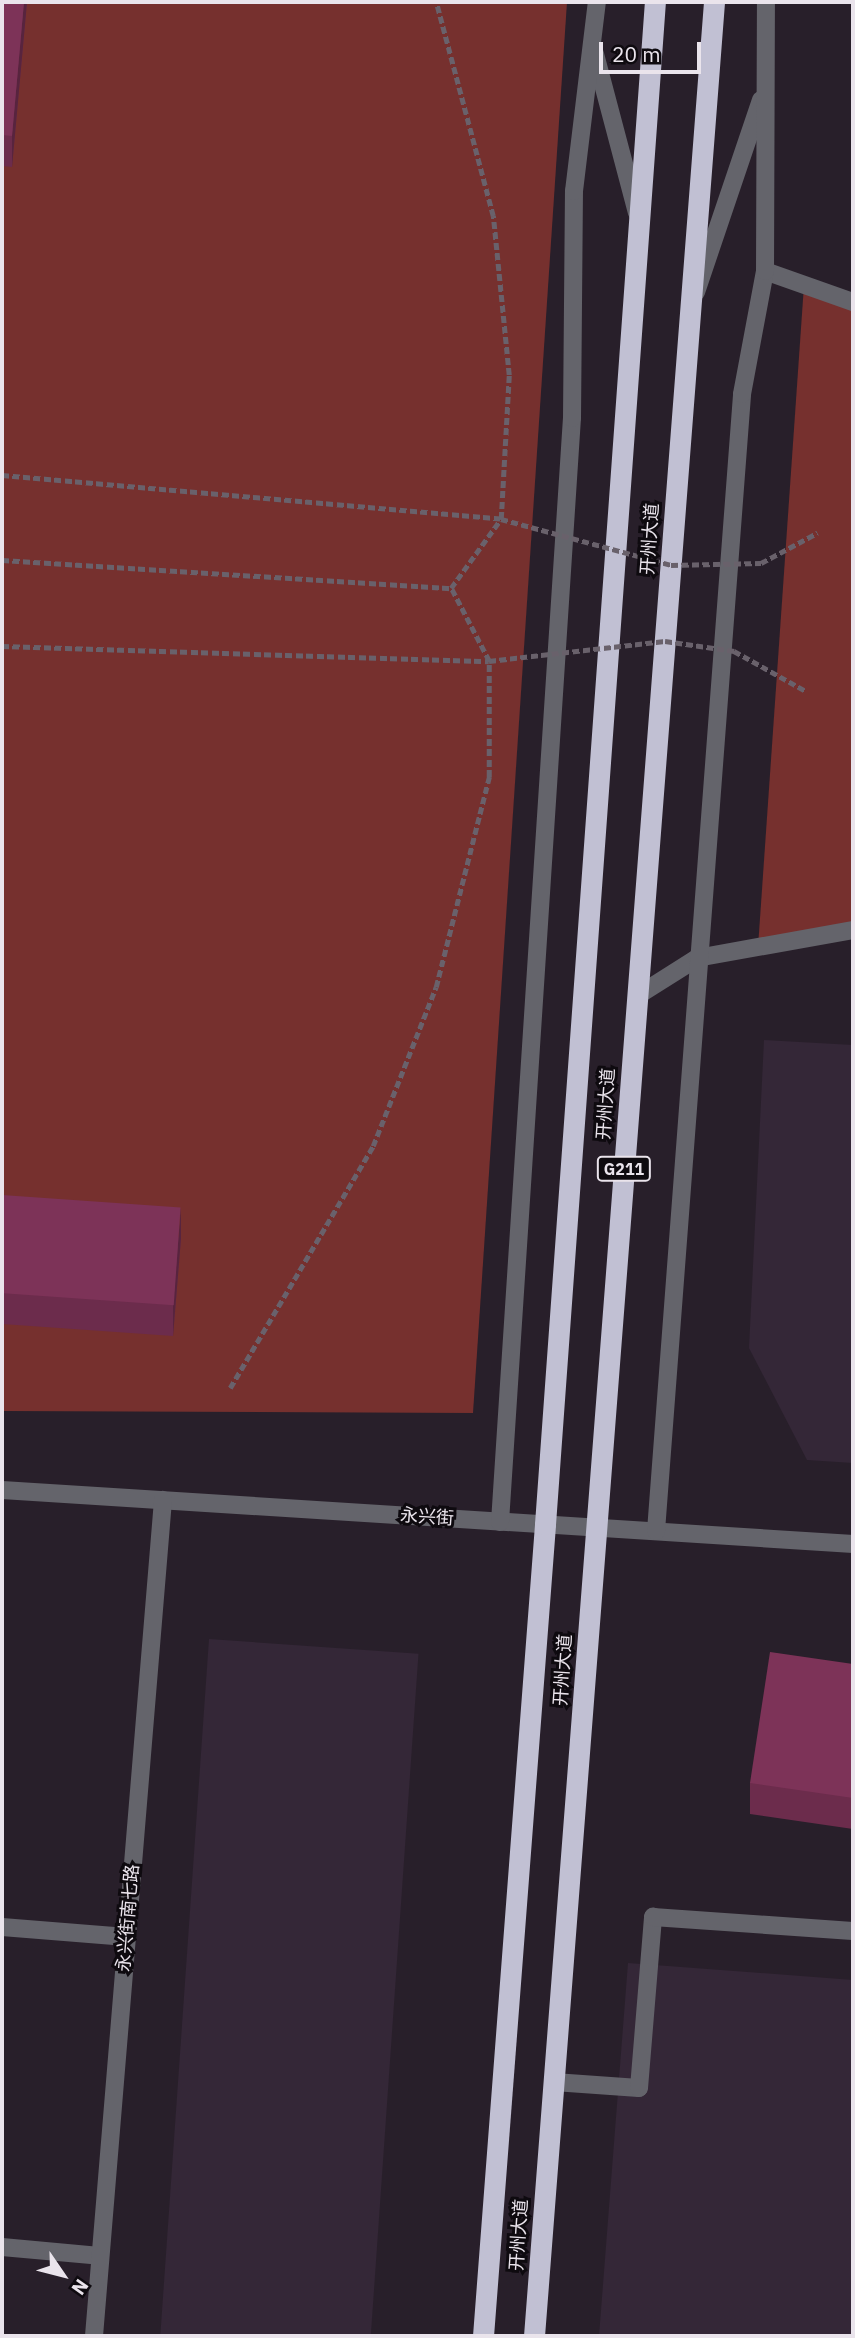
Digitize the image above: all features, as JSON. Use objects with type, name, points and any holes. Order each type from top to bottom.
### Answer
[{"type":"highway","name":"开州大道","points":[[483,2336],[545,1524],[655,2]]},
{"type":"highway","name":"开州大道","points":[[534,2336],[714,2]]},
{"type":"street","points":[[500,1522],[572,418],[574,191],[597,2]]},
{"type":"street","points":[[656,1531],[697,958],[742,394],[765,271],[766,2]]},
{"type":"street","points":[[592,44],[639,223]]},
{"type":"street","points":[[691,309],[766,86]]},
{"type":"street","points":[[765,271],[853,302]]},
{"type":"street","points":[[637,996],[697,958],[853,930]]},
{"type":"street","name":"永兴街","points":[[2,1490],[853,1544]]},
{"type":"street","name":"永兴街南七路","points":[[94,2336],[163,1500]]},
{"type":"street","points":[[554,2082],[639,2088],[653,1917],[853,1931]]},
{"type":"street","points":[[2,1927],[127,1937]]},
{"type":"street","points":[[2,2247],[100,2256]]},
{"type":"path","points":[[436,2],[493,216],[509,375],[501,519],[451,588]]},
{"type":"path","points":[[2,475],[501,519],[671,565],[761,562],[817,533]]},
{"type":"path","points":[[2,560],[451,588]]},
{"type":"path","points":[[230,1388],[373,1146],[436,987],[489,777],[489,661],[451,588]]},
{"type":"path","points":[[2,646],[489,661],[665,641],[734,651],[806,691]]},
{"type":"shaded area","points":[[2,2],[567,2],[473,1413],[2,1411]]},
{"type":"shaded area","points":[[804,285],[853,302],[853,930],[758,947]]},
{"type":"shaded area","points":[[764,1040],[853,1045],[853,1463],[807,1460],[749,1348]]},
{"type":"shaded area","points":[[209,1639],[418,1654],[371,2336],[160,2336]]},
{"type":"shaded area","points":[[628,1963],[853,1980],[853,2336],[599,2336]]},
{"type":"building","points":[[2,2],[24,2],[12,136],[2,135]]},
{"type":"building","points":[[2,1195],[181,1207],[174,1305],[2,1293]]},
{"type":"building","points":[[770,1652],[853,1664],[853,1798],[750,1783]]}]
